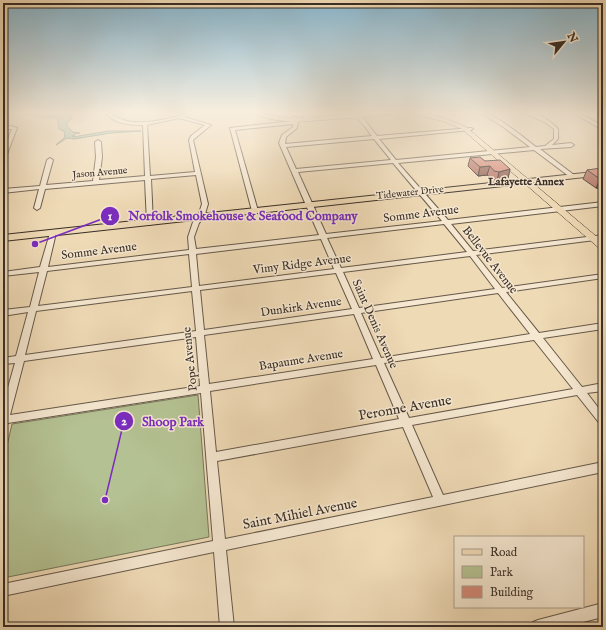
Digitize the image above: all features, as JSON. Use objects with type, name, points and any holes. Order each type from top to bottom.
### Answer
[{"type":"highway","name":"Tidewater Drive","points":[[3,238],[603,173]]},
{"type":"main road","points":[[483,142],[521,178],[603,247]]},
{"type":"street","points":[[3,157],[9,142]]},
{"type":"street","points":[[96,183],[99,157],[98,142]]},
{"type":"street","points":[[146,142],[150,223]]},
{"type":"street","name":"Pope Avenue","points":[[193,142],[205,204],[201,217],[196,222],[191,237],[227,627]]},
{"type":"street","points":[[236,142],[255,211]]},
{"type":"street","points":[[282,142],[283,146],[325,142]]},
{"type":"street","name":"Bellevue Avenue","points":[[379,142],[471,253],[603,421]]},
{"type":"street","points":[[527,142],[572,176]]},
{"type":"street","points":[[547,147],[552,142]]},
{"type":"street","points":[[294,171],[571,145]]},
{"type":"street","name":"Saint Denis Avenue","points":[[283,146],[440,500]]},
{"type":"street","points":[[37,208],[50,160]]},
{"type":"street","name":"Jason Avenue","points":[[3,191],[199,173]]},
{"type":"street","name":"Somme Avenue","points":[[3,274],[603,204]]},
{"type":"street","points":[[3,421],[53,233]]},
{"type":"street","name":"Vimy Ridge Avenue","points":[[3,313],[603,237]]},
{"type":"street","name":"Dunkirk Avenue","points":[[3,361],[603,276]]},
{"type":"street","name":"Bapaume Avenue","points":[[3,421],[379,360],[603,326]]},
{"type":"street","name":"Peronne Avenue","points":[[212,457],[603,387]]},
{"type":"street","name":"Saint Mihiel Avenue","points":[[3,590],[603,467]]},
{"type":"street","points":[[538,627],[603,610]]},
{"type":"green space","points":[[198,395],[209,537],[3,578],[3,463],[12,424]]},
{"type":"building","points":[[480,157],[485,161],[500,160],[510,169],[499,172],[494,171],[490,166],[480,167],[470,158]]},
{"type":"building","points":[[601,168],[603,170],[603,179],[600,179],[587,170]]},
{"type":"place","name":"Norfolk Smokehouse & Seafood Company","points":[[35,244]]},
{"type":"place","name":"Shoop Park","points":[[105,500]]},
{"type":"district","name":"Lafayette Annex","points":[[526,182]]}]
